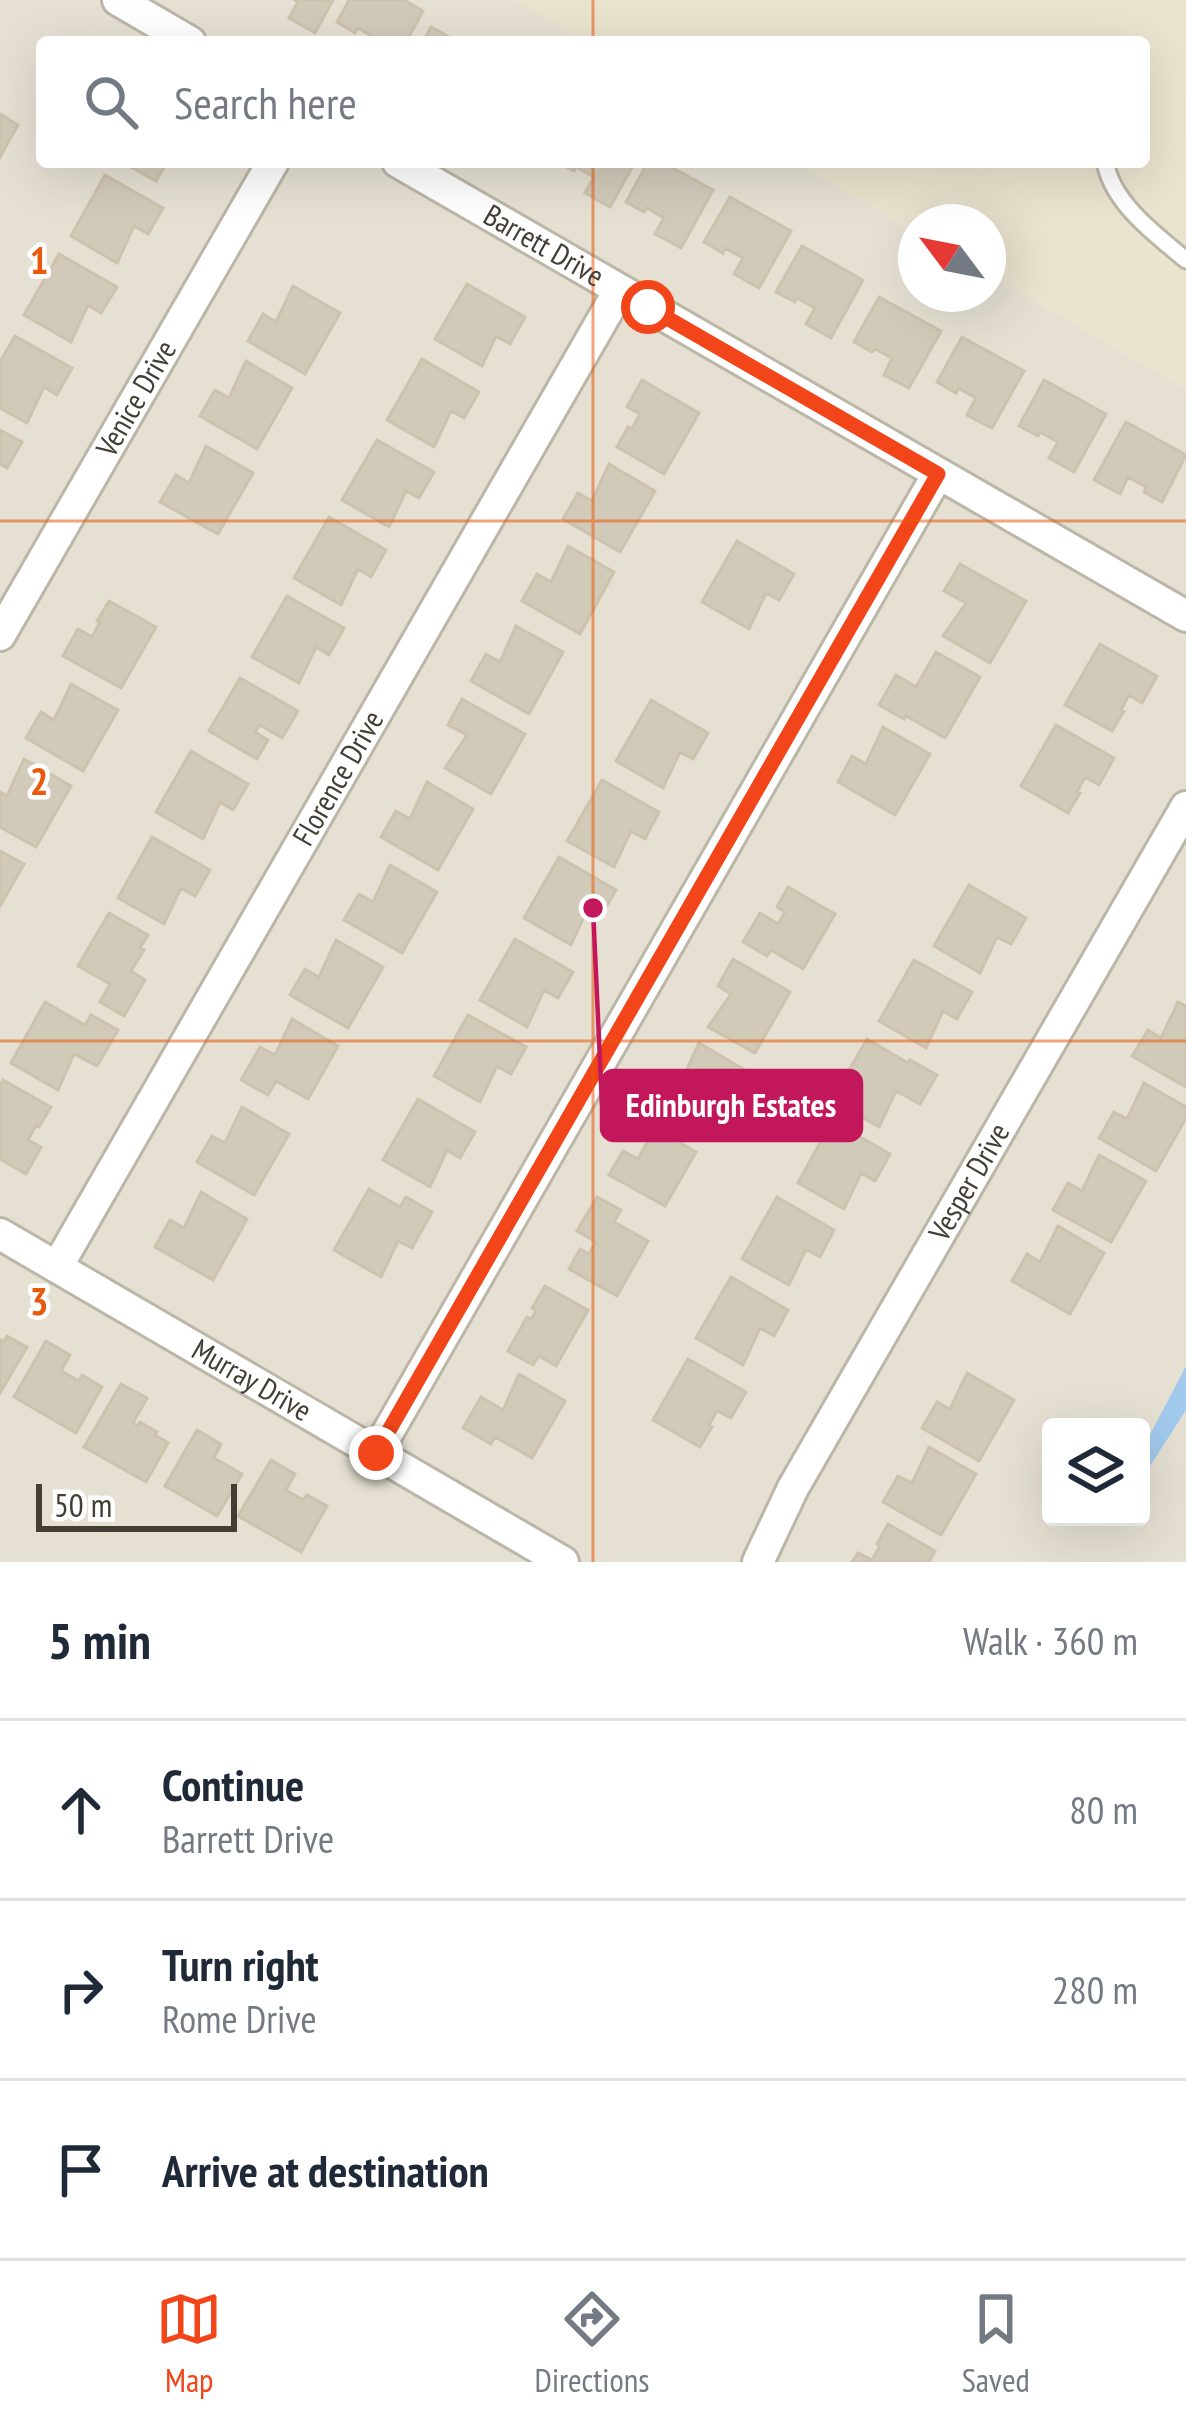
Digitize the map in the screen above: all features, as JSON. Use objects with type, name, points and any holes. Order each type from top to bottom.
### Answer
[{"type":"street","points":[[118,0],[180,36]]},
{"type":"street","name":"Venice Drive","points":[[0,635],[270,168]]},
{"type":"street","name":"Barrett Drive","points":[[408,168],[1186,616]]},
{"type":"street","name":"Florence Drive","points":[[57,1268],[620,291]]},
{"type":"street","points":[[376,1453],[938,474]]},
{"type":"street","name":"Vesper Drive","points":[[758,1562],[793,1488],[1186,807]]},
{"type":"street","name":"Murray Drive","points":[[0,1234],[563,1562]]},
{"type":"lane","points":[[1106,168],[1128,207],[1186,260]]},
{"type":"shaded area","points":[[0,0],[516,0],[578,36],[36,36],[36,168],[805,168],[898,222],[898,312],[1006,312],[1006,284],[1186,389],[1186,1562],[0,1562]]},
{"type":"shaded area","points":[[516,0],[1186,0],[1186,389],[1006,284],[1006,204],[898,204],[898,222],[805,168],[1150,168],[1150,36],[578,36]]},
{"type":"water","points":[[1186,1366],[1186,1410],[1150,1466],[1150,1435]]},
{"type":"building","points":[[294,0],[333,0],[315,33],[289,18],[298,2]]},
{"type":"building","points":[[349,0],[404,0],[423,11],[409,36],[372,36],[358,28],[355,33],[337,22]]},
{"type":"building","points":[[431,27],[447,36],[426,36]]},
{"type":"building","points":[[0,114],[18,125],[0,157]]},
{"type":"building","points":[[133,168],[164,168],[156,181]]},
{"type":"building","points":[[578,168],[632,168],[610,207],[585,193],[594,177]]},
{"type":"building","points":[[645,168],[673,168],[713,190],[681,248],[655,234],[664,218],[626,202]]},
{"type":"building","points":[[105,175],[163,208],[148,234],[134,226],[117,263],[71,236]]},
{"type":"building","points":[[730,197],[791,231],[759,288],[734,274],[743,258],[704,242]]},
{"type":"building","points":[[802,246],[863,280],[831,338],[806,324],[815,308],[776,292]]},
{"type":"building","points":[[59,254],[117,287],[101,313],[88,305],[71,342],[24,315]]},
{"type":"building","points":[[467,284],[525,317],[510,344],[496,336],[482,366],[435,339]]},
{"type":"building","points":[[293,286],[340,313],[305,374],[248,341],[263,314],[276,322]]},
{"type":"building","points":[[879,297],[898,312],[941,331],[909,388],[884,375],[892,358],[854,342]]},
{"type":"building","points":[[15,336],[72,368],[57,395],[44,387],[27,423],[0,408],[0,362]]},
{"type":"building","points":[[962,337],[1024,371],[992,428],[967,415],[976,398],[937,382]]},
{"type":"building","points":[[422,359],[479,392],[464,418],[451,411],[434,447],[387,420]]},
{"type":"building","points":[[246,361],[292,388],[257,449],[200,416],[215,390],[229,398]]},
{"type":"building","points":[[642,380],[699,413],[664,474],[617,447],[640,414],[627,407]]},
{"type":"building","points":[[1044,380],[1106,414],[1074,472],[1049,458],[1058,442],[1019,426]]},
{"type":"building","points":[[1126,422],[1186,455],[1162,502],[1128,477],[1120,494],[1094,480]]},
{"type":"building","points":[[0,430],[22,442],[7,468],[0,464]]},
{"type":"building","points":[[377,440],[434,472],[419,498],[406,491],[389,527],[342,500]]},
{"type":"building","points":[[206,446],[253,473],[218,534],[160,502],[176,475],[189,483]]},
{"type":"building","points":[[609,464],[655,491],[620,552],[563,519],[578,493],[592,501]]},
{"type":"building","points":[[329,517],[386,550],[371,577],[358,569],[341,605],[294,578]]},
{"type":"building","points":[[737,541],[794,574],[779,600],[766,593],[749,629],[702,602]]},
{"type":"building","points":[[568,546],[614,572],[580,634],[522,601],[537,574],[551,582]]},
{"type":"building","points":[[960,564],[1026,601],[990,663],[943,636],[966,603],[944,591]]},
{"type":"building","points":[[287,596],[344,628],[329,655],[316,647],[299,683],[252,657]]},
{"type":"building","points":[[109,601],[156,627],[121,688],[63,656],[78,629],[92,637]]},
{"type":"building","points":[[516,626],[563,652],[529,714],[471,681],[486,654],[500,662]]},
{"type":"building","points":[[1100,644],[1157,676],[1142,703],[1129,695],[1112,731],[1065,705]]},
{"type":"building","points":[[936,652],[980,677],[945,738],[879,705],[896,675],[916,687]]},
{"type":"building","points":[[240,678],[298,711],[282,738],[260,725],[255,732],[268,740],[257,759],[209,731]]},
{"type":"building","points":[[71,684],[118,710],[83,771],[26,738],[41,712],[54,720]]},
{"type":"building","points":[[462,699],[525,734],[491,794],[445,768],[467,735],[448,725]]},
{"type":"building","points":[[651,700],[708,733],[693,759],[680,752],[663,788],[616,761]]},
{"type":"building","points":[[1056,725],[1114,758],[1099,785],[1085,777],[1068,813],[1021,786]]},
{"type":"building","points":[[883,727],[930,754],[895,815],[838,782],[852,756],[866,764]]},
{"type":"building","points":[[191,751],[248,784],[233,810],[220,802],[203,839],[156,812]]},
{"type":"building","points":[[24,759],[71,786],[36,847],[0,827],[0,792],[7,796]]},
{"type":"building","points":[[602,780],[659,812],[645,839],[631,831],[614,867],[567,841]]},
{"type":"building","points":[[427,782],[473,809],[438,870],[381,837],[396,811],[410,819]]},
{"type":"building","points":[[152,837],[210,870],[195,896],[181,888],[164,924],[118,898]]},
{"type":"building","points":[[0,851],[24,864],[0,906]]},
{"type":"building","points":[[559,857],[616,890],[601,916],[588,908],[571,945],[524,918]]},
{"type":"building","points":[[390,865],[437,892],[402,953],[344,920],[359,894],[373,902]]},
{"type":"building","points":[[969,885],[1026,918],[1011,944],[997,937],[980,973],[934,946]]},
{"type":"building","points":[[788,887],[835,914],[803,969],[771,950],[767,956],[743,942],[760,913],[778,924],[785,912],[777,907]]},
{"type":"building","points":[[109,913],[148,935],[131,971],[145,980],[124,1016],[100,1002],[110,984],[78,966]]},
{"type":"building","points":[[515,939],[573,972],[558,998],[544,990],[527,1027],[480,1000]]},
{"type":"building","points":[[336,940],[383,967],[348,1028],[290,995],[305,969],[319,977]]},
{"type":"building","points":[[733,959],[790,992],[755,1053],[708,1027],[731,994],[718,986]]},
{"type":"building","points":[[914,960],[972,992],[957,1019],[943,1011],[926,1048],[879,1021]]},
{"type":"building","points":[[45,1002],[85,1025],[91,1015],[118,1030],[97,1066],[74,1054],[58,1090],[11,1063]]},
{"type":"building","points":[[1178,1002],[1186,1006],[1186,1087],[1132,1056],[1148,1030],[1161,1038]]},
{"type":"building","points":[[468,1015],[526,1047],[511,1074],[497,1066],[480,1102],[434,1076]]},
{"type":"building","points":[[292,1019],[338,1046],[308,1099],[276,1081],[268,1095],[241,1080],[260,1047],[275,1055]]},
{"type":"building","points":[[867,1039],[937,1075],[920,1104],[896,1091],[879,1127],[832,1100]]},
{"type":"building","points":[[699,1043],[745,1070],[710,1131],[653,1098],[668,1072],[682,1080]]},
{"type":"building","points":[[3,1080],[51,1107],[28,1140],[41,1147],[26,1174],[0,1159]]},
{"type":"building","points":[[1144,1083],[1186,1107],[1186,1118],[1156,1171],[1099,1138],[1114,1112],[1127,1119]]},
{"type":"building","points":[[418,1099],[475,1132],[460,1158],[447,1150],[430,1187],[383,1160]]},
{"type":"building","points":[[242,1107],[289,1134],[254,1195],[197,1162],[212,1136],[225,1143]]},
{"type":"building","points":[[832,1121],[890,1154],[875,1181],[861,1173],[844,1209],[798,1183]]},
{"type":"building","points":[[655,1128],[696,1152],[665,1206],[609,1175],[623,1151],[638,1159]]},
{"type":"building","points":[[1099,1155],[1146,1181],[1111,1242],[1053,1210],[1068,1183],[1082,1191]]},
{"type":"building","points":[[369,1189],[400,1207],[406,1197],[432,1212],[412,1248],[398,1241],[381,1277],[334,1250]]},
{"type":"building","points":[[201,1192],[247,1219],[213,1280],[155,1247],[170,1220],[184,1228]]},
{"type":"building","points":[[597,1197],[621,1210],[614,1222],[648,1241],[617,1296],[569,1269],[580,1249],[589,1254],[596,1242],[577,1231]]},
{"type":"building","points":[[777,1197],[834,1230],[820,1257],[806,1249],[789,1285],[742,1259]]},
{"type":"building","points":[[1058,1226],[1104,1253],[1070,1314],[1012,1281],[1027,1254],[1040,1262]]},
{"type":"building","points":[[731,1277],[788,1310],[774,1336],[760,1328],[743,1365],[696,1338]]},
{"type":"building","points":[[545,1286],[588,1310],[556,1366],[539,1356],[533,1365],[508,1351],[527,1317],[531,1319],[536,1311],[532,1308]]},
{"type":"building","points":[[7,1336],[27,1347],[0,1393],[0,1340],[4,1342]]},
{"type":"building","points":[[46,1341],[70,1355],[61,1371],[79,1381],[82,1375],[102,1387],[76,1433],[14,1397]]},
{"type":"building","points":[[688,1359],[746,1392],[731,1418],[717,1411],[700,1447],[653,1420]]},
{"type":"building","points":[[967,1373],[1014,1400],[979,1461],[922,1428],[937,1402],[950,1409]]},
{"type":"building","points":[[519,1374],[565,1401],[532,1458],[495,1437],[491,1444],[463,1428],[481,1397],[503,1410]]},
{"type":"building","points":[[121,1384],[147,1398],[133,1423],[138,1426],[140,1422],[168,1443],[146,1482],[84,1447]]},
{"type":"building","points":[[197,1430],[221,1444],[214,1458],[242,1474],[217,1516],[165,1486]]},
{"type":"building","points":[[929,1447],[976,1474],[941,1535],[883,1502],[898,1476],[912,1483]]},
{"type":"building","points":[[271,1460],[295,1474],[286,1490],[327,1506],[301,1552],[238,1516]]},
{"type":"building","points":[[888,1524],[935,1551],[929,1562],[852,1562],[858,1553],[872,1560]]},
{"type":"place","name":"Edinburgh Estates","points":[[593,908]]},
{"type":"route","points":[[376,1453],[938,474],[648,307]]}]
